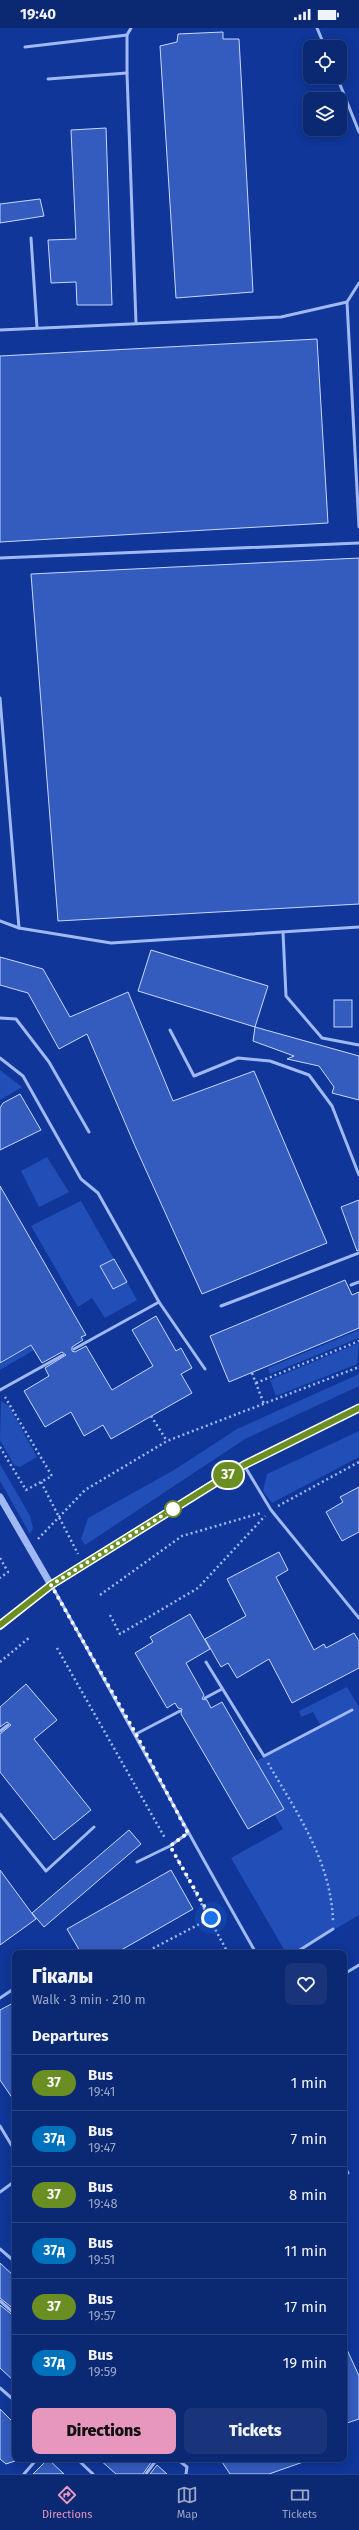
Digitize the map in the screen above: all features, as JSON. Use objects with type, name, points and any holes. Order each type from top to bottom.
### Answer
[{"type":"main road","points":[[0,1626],[51,1585],[244,1465],[359,1408]]},
{"type":"street","points":[[0,1497],[51,1585]]},
{"type":"lane","points":[[131,28],[127,35],[127,73],[136,323]]},
{"type":"lane","points":[[317,28],[322,40]]},
{"type":"lane","points":[[25,47],[127,35]]},
{"type":"lane","points":[[48,79],[127,73]]},
{"type":"lane","points":[[340,84],[359,132]]},
{"type":"lane","points":[[31,238],[37,328]]},
{"type":"lane","points":[[359,283],[348,302],[359,527]]},
{"type":"lane","points":[[0,330],[281,317],[348,302]]},
{"type":"lane","points":[[0,558],[359,543]]},
{"type":"lane","points":[[0,698],[19,928]]},
{"type":"lane","points":[[0,921],[19,928],[111,943],[359,927]]},
{"type":"lane","points":[[283,932],[286,996],[322,1038],[359,1045]]},
{"type":"lane","points":[[0,1018],[16,1019],[49,1062],[89,1132]]},
{"type":"lane","points":[[170,1030],[194,1076],[238,1058],[270,1061],[309,1076],[332,1106],[359,1175]]},
{"type":"lane","points":[[0,1058],[23,1076],[81,1179],[98,1193],[159,1302],[205,1369]]},
{"type":"lane","points":[[221,1306],[359,1253]]},
{"type":"lane","points":[[351,1285],[359,1282]]},
{"type":"lane","points":[[74,1348],[159,1302]]},
{"type":"lane","points":[[0,1390],[63,1355]]},
{"type":"lane","points":[[244,1465],[271,1510],[359,1618]]},
{"type":"lane","points":[[51,1585],[136,1734],[188,1833],[254,1950]]},
{"type":"lane","points":[[206,1662],[264,1756],[352,1710]]},
{"type":"lane","points":[[205,1698],[222,1689]]},
{"type":"lane","points":[[136,1734],[180,1711]]},
{"type":"lane","points":[[0,1731],[8,1725]]},
{"type":"lane","points":[[0,1814],[46,1871],[94,1827]]},
{"type":"lane","points":[[137,1862],[170,1846],[188,1833]]},
{"type":"lane","points":[[300,1950],[333,1929]]},
{"type":"lane","points":[[347,1972],[359,1965]]},
{"type":"lane","points":[[0,1998],[12,1990]]},
{"type":"lane","points":[[0,2126],[12,2146]]},
{"type":"lane","points":[[0,2192],[12,2183]]},
{"type":"lane","points":[[0,2249],[12,2259]]},
{"type":"lane","points":[[0,2300],[12,2311]]},
{"type":"lane","points":[[0,2388],[12,2398]]},
{"type":"lane","points":[[24,2474],[34,2462]]},
{"type":"lane","points":[[80,2462],[93,2474]]},
{"type":"lane","points":[[146,2474],[156,2462]]},
{"type":"lane","points":[[181,2462],[187,2467],[186,2474]]},
{"type":"path","points":[[256,1383],[359,1340]]},
{"type":"path","points":[[35,1542],[60,1518],[85,1490],[167,1442],[359,1367]]},
{"type":"path","points":[[252,1373],[264,1404]]},
{"type":"path","points":[[0,1447],[26,1490],[52,1476],[12,1404],[4,1395]]},
{"type":"path","points":[[151,1416],[167,1442]]},
{"type":"path","points":[[100,1595],[182,1536],[271,1510],[359,1462]]},
{"type":"path","points":[[41,1482],[81,1559]]},
{"type":"path","points":[[110,1614],[120,1634],[198,1588],[271,1510]]},
{"type":"path","points":[[0,1558],[8,1572],[0,1578]]},
{"type":"path","points":[[0,1662],[30,1638]]},
{"type":"path","points":[[57,1648],[211,1918],[227,1950]]},
{"type":"path","points":[[264,1756],[314,1842],[326,1872],[332,1900],[333,1929]]},
{"type":"path","points":[[150,1950],[211,1918]]},
{"type":"shaded area","points":[[0,1070],[22,1087],[0,1100]]},
{"type":"shaded area","points":[[47,1157],[69,1192],[39,1207],[21,1171]]},
{"type":"shaded area","points":[[81,1201],[114,1259],[100,1266],[113,1289],[127,1282],[137,1300],[105,1318],[92,1298],[78,1307],[31,1226]]},
{"type":"shaded area","points":[[359,1330],[359,1338],[270,1374],[268,1368]]},
{"type":"shaded area","points":[[359,1343],[357,1364],[276,1396],[270,1380]]},
{"type":"shaded area","points":[[31,1346],[34,1350],[0,1370],[0,1364]]},
{"type":"shaded area","points":[[359,1374],[359,1386],[245,1439],[85,1545],[81,1539],[88,1518],[174,1470],[237,1429]]},
{"type":"shaded area","points":[[1,1401],[9,1406],[37,1457],[20,1467],[14,1465],[0,1440]]},
{"type":"shaded area","points":[[359,1431],[359,1457],[272,1503],[263,1491],[267,1474]]},
{"type":"shaded area","points":[[0,1464],[30,1516],[33,1528],[30,1534],[0,1481]]},
{"type":"shaded area","points":[[347,1687],[359,1707],[359,1915],[300,1950],[284,1950],[231,1858],[283,1829],[274,1814],[256,1761],[321,1726],[313,1712],[301,1717],[299,1711]]},
{"type":"building","points":[[223,32],[223,39],[239,39],[253,292],[176,298],[160,46],[177,42],[178,34]]},
{"type":"building","points":[[106,128],[112,305],[77,305],[76,282],[51,283],[48,240],[76,239],[71,130]]},
{"type":"building","points":[[40,199],[44,216],[0,223],[0,204]]},
{"type":"building","points":[[317,339],[328,523],[0,542],[0,356]]},
{"type":"building","points":[[359,558],[359,904],[58,921],[31,574]]},
{"type":"building","points":[[151,950],[268,986],[255,1027],[138,991]]},
{"type":"building","points":[[0,957],[43,969],[70,1017],[128,992],[173,1101],[254,1071],[327,1243],[202,1294],[135,1146],[87,1034],[59,1049],[28,993],[0,985]]},
{"type":"building","points":[[334,1000],[352,1000],[352,1027],[334,1027]]},
{"type":"building","points":[[255,1027],[359,1056],[359,1100],[332,1093],[334,1087],[319,1066],[287,1059],[294,1056],[253,1041]]},
{"type":"building","points":[[20,1094],[41,1130],[0,1150],[0,1108],[3,1103]]},
{"type":"building","points":[[0,1186],[86,1335],[81,1337],[83,1340],[72,1347],[72,1351],[75,1352],[86,1346],[112,1390],[153,1366],[132,1330],[156,1316],[176,1351],[181,1348],[192,1368],[181,1374],[192,1393],[111,1439],[103,1425],[84,1436],[71,1412],[45,1427],[24,1391],[49,1376],[45,1368],[66,1355],[62,1352],[42,1363],[31,1345],[0,1363]]},
{"type":"building","points":[[359,1200],[359,1250],[357,1251],[341,1207]]},
{"type":"building","points":[[114,1259],[127,1282],[113,1289],[100,1266]]},
{"type":"building","points":[[345,1280],[352,1295],[359,1292],[359,1328],[229,1382],[210,1336]]},
{"type":"building","points":[[359,1487],[359,1532],[342,1541],[326,1512],[343,1502],[340,1497]]},
{"type":"building","points":[[279,1552],[288,1570],[276,1577],[314,1650],[324,1644],[326,1648],[354,1633],[359,1641],[359,1668],[292,1703],[269,1659],[237,1678],[228,1663],[221,1667],[205,1639],[246,1616],[227,1579]]},
{"type":"building","points":[[190,1614],[210,1649],[186,1663],[204,1695],[202,1699],[207,1700],[211,1708],[222,1702],[284,1809],[248,1829],[181,1714],[182,1709],[178,1708],[175,1703],[167,1708],[135,1653],[153,1642],[150,1637]]},
{"type":"building","points":[[26,1684],[57,1720],[34,1739],[91,1810],[54,1840],[0,1772],[0,1734],[11,1725],[7,1722],[0,1727],[0,1707]]},
{"type":"building","points":[[129,1830],[141,1844],[44,1927],[32,1913]]},
{"type":"building","points":[[0,1870],[36,1919],[0,1945]]},
{"type":"building","points":[[171,1870],[193,1909],[121,1950],[79,1950],[67,1929]]},
{"type":"building","points":[[12,2004],[12,2098],[0,2080],[0,2010]]},
{"type":"building","points":[[0,2263],[12,2274],[12,2308],[0,2298]]},
{"type":"building","points":[[0,2305],[12,2315],[12,2379],[0,2368]]},
{"type":"building","points":[[347,2350],[359,2376],[359,2419],[347,2423]]},
{"type":"building","points":[[0,2409],[12,2421],[12,2462],[6,2464],[0,2459]]},
{"type":"building","points":[[45,2462],[51,2462],[64,2474],[33,2474]]},
{"type":"building","points":[[102,2462],[151,2462],[143,2474],[116,2474]]},
{"type":"building","points":[[222,2462],[303,2462],[269,2474],[230,2474]]},
{"type":"building","points":[[157,2465],[167,2474],[150,2474]]},
{"type":"bus line","name":"37","points":[[0,1625],[51,1585],[244,1465],[359,1408]]},
{"type":"route","points":[[173,1509],[51,1585],[136,1734],[188,1833],[170,1846],[211,1918]]}]
